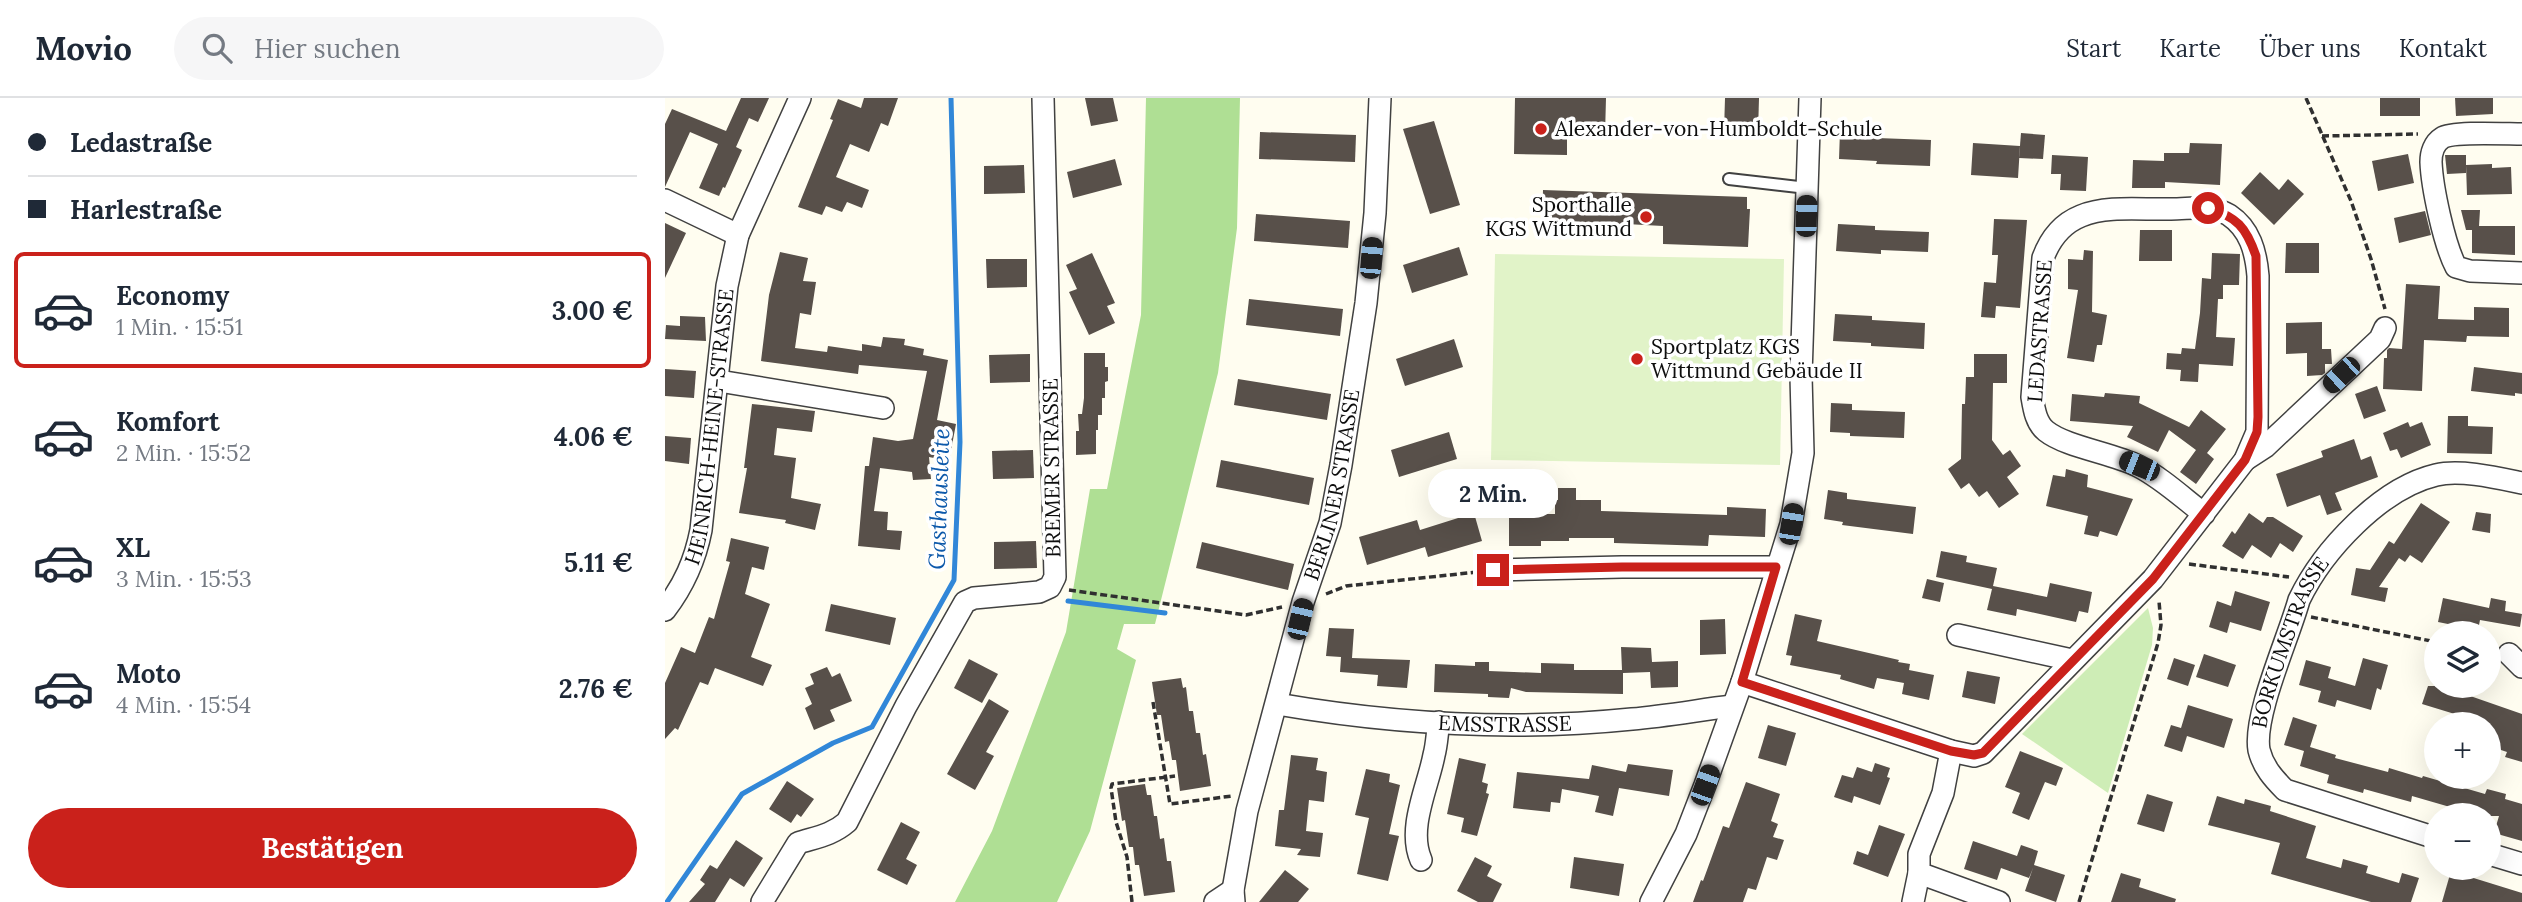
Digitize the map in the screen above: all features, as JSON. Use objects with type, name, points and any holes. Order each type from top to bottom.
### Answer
[{"type":"street","name":"HEINRICH-HEINE-STRASSE","points":[[665,610],[685,580],[697,549],[719,381],[727,286],[738,234],[800,98]]},
{"type":"street","name":"BREMER STRASSE","points":[[762,902],[798,843],[824,837],[847,822],[906,706],[965,602],[974,598],[1039,593],[1050,587],[1055,577],[1043,98]]},
{"type":"street","name":"BERLINER STRASSE","points":[[1227,898],[1303,603],[1330,523],[1366,303],[1375,213],[1380,98]]},
{"type":"street","points":[[1651,902],[1686,834],[1742,682],[1791,524],[1803,453],[1801,364],[1810,98]]},
{"type":"street","points":[[2522,134],[2455,134],[2442,137],[2434,146],[2431,160],[2439,209],[2451,258],[2456,267],[2470,271],[2522,273]]},
{"type":"street","points":[[665,201],[738,234]]},
{"type":"street","name":"LEDASTRASSE","points":[[1742,682],[1951,751],[1974,755],[1983,753],[2153,579],[2204,514],[2245,460],[2257,432],[2258,276],[2251,241],[2241,225],[2228,214],[2208,208],[2105,211],[2081,216],[2063,227],[2050,241],[2043,258],[2032,397],[2035,414],[2043,429],[2058,440],[2109,454],[2139,466],[2204,514]]},
{"type":"street","name":"LEDASTRASSE","points":[[2245,460],[2265,447],[2380,339],[2385,328]]},
{"type":"street","points":[[719,381],[883,408]]},
{"type":"street","name":"BORKUMSTRASSE","points":[[2424,834],[2285,790],[2268,773],[2259,751],[2259,726],[2308,582],[2325,558],[2360,521],[2402,487],[2438,474],[2479,475],[2522,483]]},
{"type":"street","points":[[1493,570],[1776,567]]},
{"type":"street","points":[[1958,635],[2072,660]]},
{"type":"street","name":"EMSSTRASSE","points":[[1277,704],[1439,722],[1522,724],[1630,719],[1732,706]]},
{"type":"street","points":[[1421,860],[1417,850],[1416,828],[1435,753],[1439,722]]},
{"type":"street","points":[[1913,902],[1919,873],[1919,854],[1943,793],[1951,751]]},
{"type":"street","points":[[2501,858],[2522,864]]},
{"type":"street","points":[[1919,873],[1999,902]]},
{"type":"lane","points":[[1729,179],[1807,188]]},
{"type":"path","points":[[2306,98],[2351,201],[2371,259],[2386,315],[2385,328]]},
{"type":"path","points":[[2322,136],[2430,134],[2442,137]]},
{"type":"path","points":[[2169,559],[2285,575],[2308,582]]},
{"type":"path","points":[[1050,587],[1246,615],[1303,603],[1346,586],[1493,570]]},
{"type":"path","points":[[2079,902],[2158,643],[2160,604],[2153,579]]},
{"type":"path","points":[[2296,613],[2424,640]]},
{"type":"path","points":[[1153,702],[1170,804],[1252,793]]},
{"type":"path","points":[[1132,902],[1127,857],[1116,822],[1112,784],[1175,776]]},
{"type":"green space","points":[[1146,98],[1240,98],[1237,228],[1218,373],[1155,624],[1124,624],[1117,649],[1136,660],[1090,831],[1057,902],[955,902],[992,831],[1066,632],[1090,489],[1107,489],[1141,315]]},
{"type":"green space","name":"Sportplatz KGS Wittmund Gebäude II","points":[[1495,254],[1784,259],[1780,465],[1491,460]]},
{"type":"green space","points":[[2148,608],[2153,628],[2152,645],[2108,793],[2022,734]]},
{"type":"building","points":[[741,98],[769,98],[758,122],[749,118],[736,147],[742,150],[719,196],[699,188],[718,144],[690,132],[665,187],[665,124],[672,109],[726,131]]},
{"type":"building","points":[[864,98],[898,98],[888,126],[881,123],[869,152],[850,144],[836,177],[869,190],[862,208],[847,202],[842,212],[826,206],[822,215],[798,207],[833,120],[830,119],[838,99],[861,108]]},
{"type":"building","points":[[1085,98],[1113,98],[1118,121],[1091,126]]},
{"type":"building","name":"Alexander-von-Humboldt-Schule","points":[[1515,98],[1606,98],[1605,135],[1567,133],[1567,155],[1514,154]]},
{"type":"building","name":"Alexander-von-Humboldt-Schule","points":[[1725,98],[1759,98],[1758,133],[1724,132]]},
{"type":"building","points":[[2380,98],[2420,98],[2420,116],[2380,116]]},
{"type":"building","points":[[2455,98],[2493,98],[2493,114],[2456,116]]},
{"type":"building","points":[[1434,121],[1460,205],[1430,214],[1403,129]]},
{"type":"building","points":[[1840,131],[1878,133],[1877,138],[1931,140],[1930,166],[1876,164],[1877,161],[1839,159]]},
{"type":"building","points":[[1260,132],[1356,135],[1355,162],[1259,159]]},
{"type":"building","points":[[2021,133],[2045,135],[2043,159],[2019,158]]},
{"type":"building","points":[[1973,143],[2020,146],[2018,178],[1971,175]]},
{"type":"building","points":[[2190,143],[2222,144],[2220,185],[2165,182],[2165,188],[2132,188],[2133,160],[2164,161],[2164,153],[2189,153]]},
{"type":"building","points":[[2408,154],[2414,183],[2378,191],[2372,161]]},
{"type":"building","points":[[2052,155],[2088,157],[2086,191],[2060,190],[2061,174],[2051,174]]},
{"type":"building","points":[[2445,155],[2466,155],[2466,173],[2447,174]]},
{"type":"building","points":[[1115,159],[1122,185],[1073,198],[1067,172]]},
{"type":"building","points":[[2492,164],[2492,168],[2511,167],[2512,194],[2467,195],[2466,165]]},
{"type":"building","points":[[1024,165],[1025,193],[984,194],[984,166]]},
{"type":"building","points":[[2260,172],[2279,190],[2288,179],[2304,194],[2274,225],[2241,193]]},
{"type":"building","name":"Sporthalle KGS Wittmund","points":[[1543,190],[1747,197],[1747,209],[1750,209],[1748,247],[1663,244],[1663,226],[1626,224],[1626,231],[1542,228]]},
{"type":"building","points":[[2461,210],[2480,210],[2479,226],[2515,226],[2515,255],[2472,253],[2472,230],[2466,230]]},
{"type":"building","points":[[2425,211],[2431,235],[2399,243],[2394,218]]},
{"type":"building","points":[[1256,214],[1350,221],[1348,248],[1254,241]]},
{"type":"building","points":[[1994,219],[2027,220],[2020,308],[1996,306],[1995,318],[1981,317],[1984,282],[1996,283],[1998,255],[1992,255]]},
{"type":"building","points":[[665,223],[686,233],[665,278]]},
{"type":"building","points":[[1838,224],[1875,226],[1875,230],[1929,232],[1928,252],[1881,250],[1881,254],[1836,251]]},
{"type":"building","points":[[2140,230],[2172,230],[2172,261],[2139,261]]},
{"type":"building","points":[[2286,243],[2319,243],[2319,273],[2285,273]]},
{"type":"building","points":[[1459,247],[1468,275],[1412,293],[1403,265]]},
{"type":"building","points":[[2084,250],[2093,251],[2092,312],[2107,315],[2102,345],[2097,345],[2094,362],[2067,358],[2078,290],[2068,289],[2068,259],[2083,260]]},
{"type":"building","points":[[780,252],[808,258],[803,281],[816,282],[811,315],[800,313],[795,348],[827,352],[828,346],[862,351],[862,344],[881,347],[883,337],[905,339],[904,345],[924,349],[923,355],[948,360],[937,420],[956,424],[949,461],[929,457],[931,479],[913,480],[912,472],[880,468],[874,511],[888,512],[887,530],[902,531],[900,550],[858,546],[865,466],[869,466],[873,437],[898,441],[913,439],[927,371],[859,365],[858,374],[761,361],[769,295]]},
{"type":"building","points":[[1092,253],[1115,303],[1107,306],[1115,323],[1089,335],[1069,292],[1077,289],[1066,265]]},
{"type":"building","points":[[2212,253],[2240,254],[2239,285],[2223,285],[2223,299],[2218,299],[2216,337],[2235,338],[2233,366],[2199,364],[2198,382],[2180,381],[2181,370],[2166,369],[2167,353],[2181,354],[2182,348],[2195,349],[2202,278],[2211,279]]},
{"type":"building","points":[[986,259],[1027,259],[1027,287],[987,288]]},
{"type":"building","points":[[2406,284],[2440,286],[2438,319],[2474,320],[2474,307],[2509,308],[2509,337],[2467,336],[2466,342],[2424,340],[2422,391],[2383,389],[2384,358],[2387,358],[2387,350],[2402,349]]},
{"type":"building","points":[[1249,299],[1343,309],[1340,336],[1246,325]]},
{"type":"building","points":[[1835,314],[1872,316],[1872,320],[1925,323],[1924,349],[1833,341]]},
{"type":"building","points":[[680,316],[705,317],[706,341],[665,339],[666,325],[680,326]]},
{"type":"building","points":[[2322,322],[2322,349],[2331,349],[2332,364],[2325,364],[2325,373],[2322,375],[2307,376],[2307,353],[2286,354],[2286,323]]},
{"type":"building","points":[[1454,339],[1463,367],[1405,386],[1396,359]]},
{"type":"building","points":[[1084,353],[1105,353],[1108,381],[1105,382],[1105,398],[1102,398],[1102,415],[1098,415],[1096,454],[1076,455],[1078,414],[1082,414],[1084,398]]},
{"type":"building","points":[[1030,354],[1030,382],[990,383],[989,355]]},
{"type":"building","points":[[1974,354],[2007,354],[2007,383],[1993,383],[1992,440],[2003,455],[2010,450],[2021,466],[2007,477],[2019,494],[1999,508],[1987,491],[1979,497],[1969,483],[1961,489],[1948,469],[1961,459],[1962,404],[1965,404],[1966,377],[1974,377]]},
{"type":"building","points":[[2474,367],[2522,373],[2522,394],[2515,393],[2515,396],[2471,391]]},
{"type":"building","points":[[665,369],[696,371],[694,398],[665,396]]},
{"type":"building","points":[[1238,379],[1331,394],[1327,420],[1234,405]]},
{"type":"building","points":[[2377,386],[2386,411],[2364,419],[2355,394]]},
{"type":"building","points":[[2105,393],[2140,396],[2139,403],[2189,427],[2201,410],[2226,429],[2207,453],[2214,459],[2196,484],[2180,472],[2196,450],[2169,430],[2158,452],[2127,437],[2133,426],[2070,421],[2072,394],[2104,397]]},
{"type":"building","points":[[1831,403],[1852,404],[1852,410],[1905,412],[1904,438],[1850,436],[1850,433],[1830,432]]},
{"type":"building","points":[[752,404],[815,411],[812,432],[777,428],[774,455],[796,458],[791,498],[821,504],[815,530],[785,523],[786,520],[739,513],[747,468],[744,468]]},
{"type":"building","points":[[2448,416],[2468,416],[2468,426],[2493,427],[2492,454],[2447,453]]},
{"type":"building","points":[[2408,422],[2410,427],[2422,422],[2431,445],[2401,458],[2397,449],[2390,451],[2383,433]]},
{"type":"building","points":[[1449,432],[1457,459],[1399,477],[1391,450]]},
{"type":"building","points":[[665,436],[691,438],[689,464],[665,461]]},
{"type":"building","points":[[2354,439],[2361,460],[2371,456],[2378,477],[2335,493],[2342,510],[2327,515],[2320,495],[2287,507],[2276,474],[2323,457],[2321,451]]},
{"type":"building","points":[[1033,450],[1034,478],[993,479],[992,451]]},
{"type":"building","points":[[1221,460],[1314,478],[1309,505],[1216,487]]},
{"type":"building","points":[[2066,469],[2088,475],[2087,487],[2133,499],[2117,536],[2100,531],[2098,537],[2084,534],[2088,516],[2046,506],[2053,475],[2065,477]]},
{"type":"building","points":[[1558,488],[1576,488],[1576,500],[1601,500],[1601,511],[1727,515],[1727,507],[1766,509],[1765,537],[1709,535],[1708,546],[1614,543],[1614,538],[1569,538],[1569,541],[1541,541],[1541,546],[1509,546],[1509,514],[1555,514]]},
{"type":"building","points":[[1828,490],[1847,493],[1847,499],[1916,507],[1913,534],[1842,525],[1843,522],[1824,519]]},
{"type":"building","points":[[2421,503],[2450,522],[2422,563],[2410,555],[2405,562],[2399,558],[2379,587],[2388,588],[2385,602],[2351,595],[2356,568],[2370,570],[2389,541],[2394,544]]},
{"type":"building","points":[[2476,512],[2491,514],[2490,533],[2472,530]]},
{"type":"building","points":[[1474,513],[1482,541],[1428,557],[1425,547],[1367,565],[1359,537],[1417,520],[1420,530]]},
{"type":"building","points":[[2249,513],[2263,523],[2267,517],[2273,517],[2303,536],[2293,552],[2280,543],[2271,558],[2252,545],[2243,559],[2222,546],[2232,531],[2235,534]]},
{"type":"building","points":[[731,538],[769,547],[764,570],[752,567],[745,594],[770,604],[751,657],[772,665],[763,686],[715,668],[708,685],[700,682],[678,730],[675,728],[665,739],[665,683],[681,647],[695,653],[709,617],[714,619],[730,562],[726,561]]},
{"type":"building","points":[[1036,541],[1037,568],[994,569],[994,542]]},
{"type":"building","points":[[1202,542],[1294,564],[1288,590],[1196,568]]},
{"type":"building","points":[[1941,551],[1967,556],[1966,562],[1997,568],[1993,586],[2047,597],[2050,583],[2092,592],[2088,613],[2079,611],[2076,622],[2017,609],[2016,616],[1987,610],[1992,589],[1936,577]]},
{"type":"building","points":[[1927,579],[1944,583],[1940,602],[1922,598]]},
{"type":"building","points":[[2235,591],[2270,602],[2261,631],[2230,622],[2227,633],[2209,627],[2217,601],[2231,606]]},
{"type":"building","points":[[2443,598],[2489,608],[2491,598],[2506,601],[2505,611],[2522,614],[2520,627],[2501,624],[2501,621],[2438,621]]},
{"type":"building","points":[[831,604],[896,618],[890,645],[825,631]]},
{"type":"building","points":[[1795,614],[1822,620],[1817,641],[1899,660],[1898,662],[1910,664],[1909,670],[1934,675],[1929,700],[1902,694],[1904,683],[1877,678],[1874,689],[1840,679],[1841,675],[1790,665],[1792,656],[1786,655]]},
{"type":"building","points":[[1725,619],[1726,654],[1700,655],[1700,620]]},
{"type":"building","points":[[1329,628],[1354,629],[1352,658],[1410,660],[1407,688],[1377,686],[1378,675],[1340,672],[1341,657],[1326,656]]},
{"type":"building","points":[[1621,647],[1651,648],[1652,662],[1678,661],[1678,687],[1651,688],[1650,672],[1623,673],[1623,694],[1526,692],[1511,688],[1509,698],[1488,697],[1488,694],[1434,692],[1435,664],[1475,666],[1475,662],[1489,662],[1489,671],[1541,673],[1541,663],[1574,664],[1574,670],[1622,670]]},
{"type":"building","points":[[2204,654],[2236,665],[2228,687],[2196,677]]},
{"type":"building","points":[[2174,658],[2195,665],[2188,686],[2167,679]]},
{"type":"building","points":[[2363,658],[2388,665],[2381,690],[2377,688],[2371,710],[2337,700],[2335,707],[2318,702],[2321,691],[2299,685],[2306,660],[2331,667],[2328,678],[2355,686]]},
{"type":"building","points":[[969,659],[998,674],[982,703],[954,688]]},
{"type":"building","points":[[827,667],[832,677],[840,673],[852,701],[830,710],[835,721],[814,730],[805,708],[812,704],[805,688],[814,684],[810,674]]},
{"type":"building","points":[[1967,671],[2000,677],[1995,704],[1962,697]]},
{"type":"building","points":[[1181,678],[1183,688],[1186,687],[1189,711],[1193,711],[1196,733],[1200,733],[1203,755],[1206,754],[1211,786],[1180,791],[1176,760],[1172,760],[1169,741],[1165,742],[1161,715],[1157,715],[1152,682]]},
{"type":"building","points":[[2424,698],[2476,698],[2522,714],[2522,762],[2505,757],[2507,752],[2501,750],[2501,712],[2448,712],[2422,704]]},
{"type":"building","points":[[989,699],[1009,711],[986,752],[994,756],[975,790],[947,774]]},
{"type":"building","points":[[2188,705],[2233,719],[2224,748],[2187,736],[2182,752],[2164,746],[2171,725],[2181,728]]},
{"type":"building","points":[[2293,717],[2317,725],[2310,747],[2336,755],[2335,758],[2388,772],[2389,768],[2422,778],[2424,776],[2424,789],[2468,789],[2485,794],[2487,789],[2506,794],[2505,799],[2522,804],[2522,841],[2501,835],[2501,803],[2436,803],[2412,796],[2411,802],[2364,789],[2363,793],[2327,783],[2329,775],[2300,766],[2304,751],[2284,745]]},
{"type":"building","points":[[1768,725],[1796,733],[1786,766],[1758,758]]},
{"type":"building","points":[[2020,751],[2063,768],[2056,786],[2045,782],[2029,820],[2012,813],[2020,793],[2005,787]]},
{"type":"building","points":[[1291,755],[1318,758],[1316,770],[1327,772],[1324,802],[1309,800],[1306,831],[1323,833],[1320,857],[1297,855],[1301,849],[1275,846],[1279,810],[1284,810]]},
{"type":"building","points":[[1459,758],[1486,764],[1482,782],[1488,784],[1486,793],[1489,794],[1477,836],[1461,832],[1464,818],[1447,814]]},
{"type":"building","points":[[1875,763],[1890,768],[1887,777],[1890,778],[1880,805],[1854,796],[1852,803],[1834,797],[1842,775],[1853,778],[1857,767],[1872,772]]},
{"type":"building","points":[[1628,764],[1673,770],[1669,796],[1619,788],[1613,816],[1595,812],[1599,796],[1562,789],[1560,803],[1551,802],[1550,812],[1513,808],[1517,772],[1589,779],[1592,765],[1626,772]]},
{"type":"building","points":[[1366,769],[1390,774],[1389,782],[1400,785],[1389,834],[1399,836],[1388,881],[1357,874],[1369,818],[1355,815]]},
{"type":"building","points":[[787,781],[814,799],[801,817],[797,814],[791,823],[769,809]]},
{"type":"building","points":[[1746,782],[1780,794],[1771,821],[1778,824],[1773,837],[1784,840],[1777,860],[1767,857],[1756,890],[1748,888],[1743,902],[1693,902],[1723,826],[1729,828]]},
{"type":"building","points":[[1145,784],[1147,795],[1151,795],[1154,816],[1157,816],[1160,839],[1164,838],[1167,861],[1171,861],[1175,892],[1144,896],[1139,865],[1135,865],[1133,847],[1129,847],[1117,788]]},
{"type":"building","points":[[2147,794],[2173,802],[2164,832],[2137,824]]},
{"type":"building","points":[[2217,796],[2244,804],[2245,799],[2271,806],[2270,811],[2316,826],[2306,858],[2341,868],[2343,859],[2368,866],[2366,873],[2399,883],[2402,873],[2419,878],[2411,902],[2371,902],[2271,874],[2280,843],[2208,825]]},
{"type":"building","points":[[901,822],[920,832],[906,859],[917,865],[907,885],[877,870]]},
{"type":"building","points":[[1879,825],[1905,834],[1888,877],[1853,864],[1857,851],[1868,855]]},
{"type":"building","points":[[736,840],[763,858],[744,887],[730,878],[715,902],[689,902],[705,884],[700,880],[710,865],[717,869]]},
{"type":"building","points":[[1973,841],[2017,856],[2021,845],[2038,851],[2034,865],[2065,875],[2056,902],[2025,891],[2033,868],[2029,878],[2001,868],[1997,880],[1964,869]]},
{"type":"building","points":[[1475,857],[1492,866],[1487,876],[1502,884],[1493,902],[1478,902],[1457,891]]},
{"type":"building","points":[[1574,857],[1624,864],[1619,896],[1570,888]]},
{"type":"building","points":[[1285,870],[1309,889],[1298,902],[1259,902]]},
{"type":"building","points":[[2121,873],[2141,879],[2139,887],[2176,899],[2175,902],[2111,902]]},
{"type":"building","points":[[2448,880],[2480,880],[2522,893],[2522,902],[2442,902]]},
{"type":"waterway","name":"Gasthausleite","points":[[667,902],[742,794],[833,743],[872,727],[954,580],[960,442],[951,98]]},
{"type":"waterway","points":[[1068,601],[1165,613]]},
{"type":"place","name":"Alexander-von-Humboldt-Schule","points":[[1541,129]]},
{"type":"place","name":"Sporthalle KGS Wittmund","points":[[1646,217]]},
{"type":"place","name":"Sportplatz KGS Wittmund Gebäude II","points":[[1637,359]]},
{"type":"route","points":[[1493,570],[1776,567],[1742,682],[1951,751],[1974,755],[1983,753],[2153,579],[2245,460],[2257,432],[2259,401],[2256,256],[2241,225],[2228,214],[2208,208]]}]
